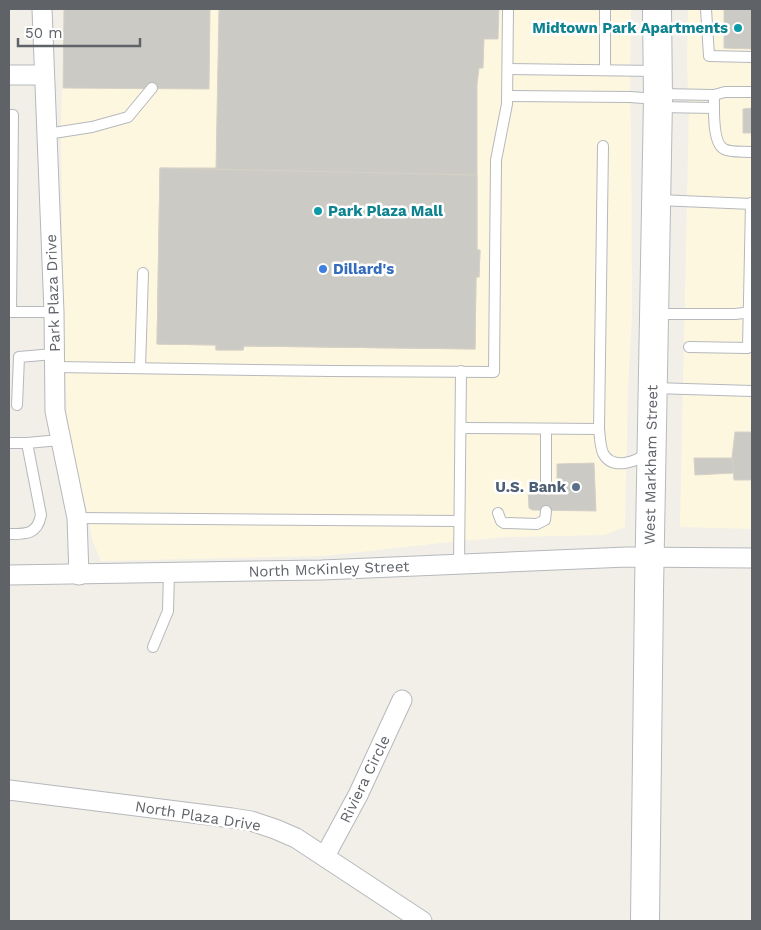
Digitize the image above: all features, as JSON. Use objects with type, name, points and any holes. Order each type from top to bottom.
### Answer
[{"type":"main road","name":"West Markham Street","points":[[645,921],[649,557],[657,200],[657,9]]},
{"type":"street","name":"Park Plaza Drive","points":[[42,9],[54,312],[55,411],[77,518],[79,574]]},
{"type":"street","points":[[9,74],[44,75]]},
{"type":"street","name":"North McKinley Street","points":[[9,575],[218,573],[649,557],[752,558]]},
{"type":"street","name":"Riviera Circle","points":[[326,856],[358,795],[402,700]]},
{"type":"street","name":"North Plaza Drive","points":[[9,790],[251,821],[296,838],[422,921]]},
{"type":"lane","points":[[17,405],[19,357],[140,368],[494,372],[496,160],[508,96],[508,9]]},
{"type":"lane","points":[[605,9],[605,70]]},
{"type":"lane","points":[[706,9],[709,56],[752,57]]},
{"type":"lane","points":[[508,69],[605,70],[658,93],[714,108]]},
{"type":"lane","points":[[47,134],[92,127],[128,117],[152,88]]},
{"type":"lane","points":[[508,96],[630,97],[658,93],[714,95],[725,92],[752,92]]},
{"type":"lane","points":[[714,95],[716,136],[719,144],[723,149],[752,152]]},
{"type":"lane","points":[[9,115],[13,115],[10,312],[54,312]]},
{"type":"lane","points":[[603,146],[599,430],[603,453],[610,461],[615,463],[635,461],[648,452],[653,444]]},
{"type":"lane","points":[[657,200],[752,203],[750,348],[689,348]]},
{"type":"lane","points":[[140,368],[143,273]]},
{"type":"lane","points":[[654,314],[735,314],[750,312]]},
{"type":"lane","points":[[459,565],[461,371]]},
{"type":"lane","points":[[653,388],[752,391]]},
{"type":"lane","points":[[461,428],[599,430]]},
{"type":"lane","points":[[546,429],[546,487]]},
{"type":"lane","points":[[9,443],[60,440]]},
{"type":"lane","points":[[9,534],[24,534],[33,531],[39,523],[41,516],[27,443]]},
{"type":"lane","points":[[498,513],[504,523],[537,524],[545,520],[546,511]]},
{"type":"lane","points":[[77,518],[459,521]]},
{"type":"lane","points":[[153,647],[168,610],[168,572]]},
{"type":"shaded area","name":"Park Plaza Mall","points":[[64,9],[631,9],[632,313],[628,387],[625,527],[605,535],[510,537],[324,556],[101,561],[92,539],[86,506],[77,474],[67,415],[63,311],[61,131]]},
{"type":"shaded area","points":[[688,9],[752,9],[752,529],[680,527],[689,107],[687,68]]},
{"type":"building","points":[[64,9],[210,9],[209,89],[63,88]]},
{"type":"building","name":"Park Plaza Mall","points":[[219,9],[499,9],[498,39],[484,39],[483,68],[479,68],[477,85],[477,250],[480,250],[479,277],[476,277],[475,349],[244,346],[243,350],[216,350],[216,345],[157,344],[160,168],[216,168]]},
{"type":"building","name":"Midtown Park Apartments","points":[[724,9],[752,9],[752,49],[724,48]]},
{"type":"building","points":[[752,108],[752,133],[743,133],[743,109]]},
{"type":"building","points":[[160,168],[477,175],[477,250],[480,250],[479,277],[476,277],[475,349],[244,346],[243,350],[216,350],[216,345],[157,344]]},
{"type":"building","points":[[735,432],[752,432],[752,480],[734,480],[732,458]]},
{"type":"building","points":[[694,458],[732,458],[734,473],[695,475]]},
{"type":"building","name":"U.S. Bank","points":[[594,463],[596,511],[532,510],[529,508],[528,489],[531,489],[531,487],[557,487],[557,464]]},
{"type":"place","name":"Midtown Park Apartments","points":[[738,28]]},
{"type":"place","name":"Park Plaza Mall","points":[[318,211]]},
{"type":"place","name":"Dillard's","points":[[323,269]]},
{"type":"place","name":"U.S. Bank","points":[[576,487]]}]
